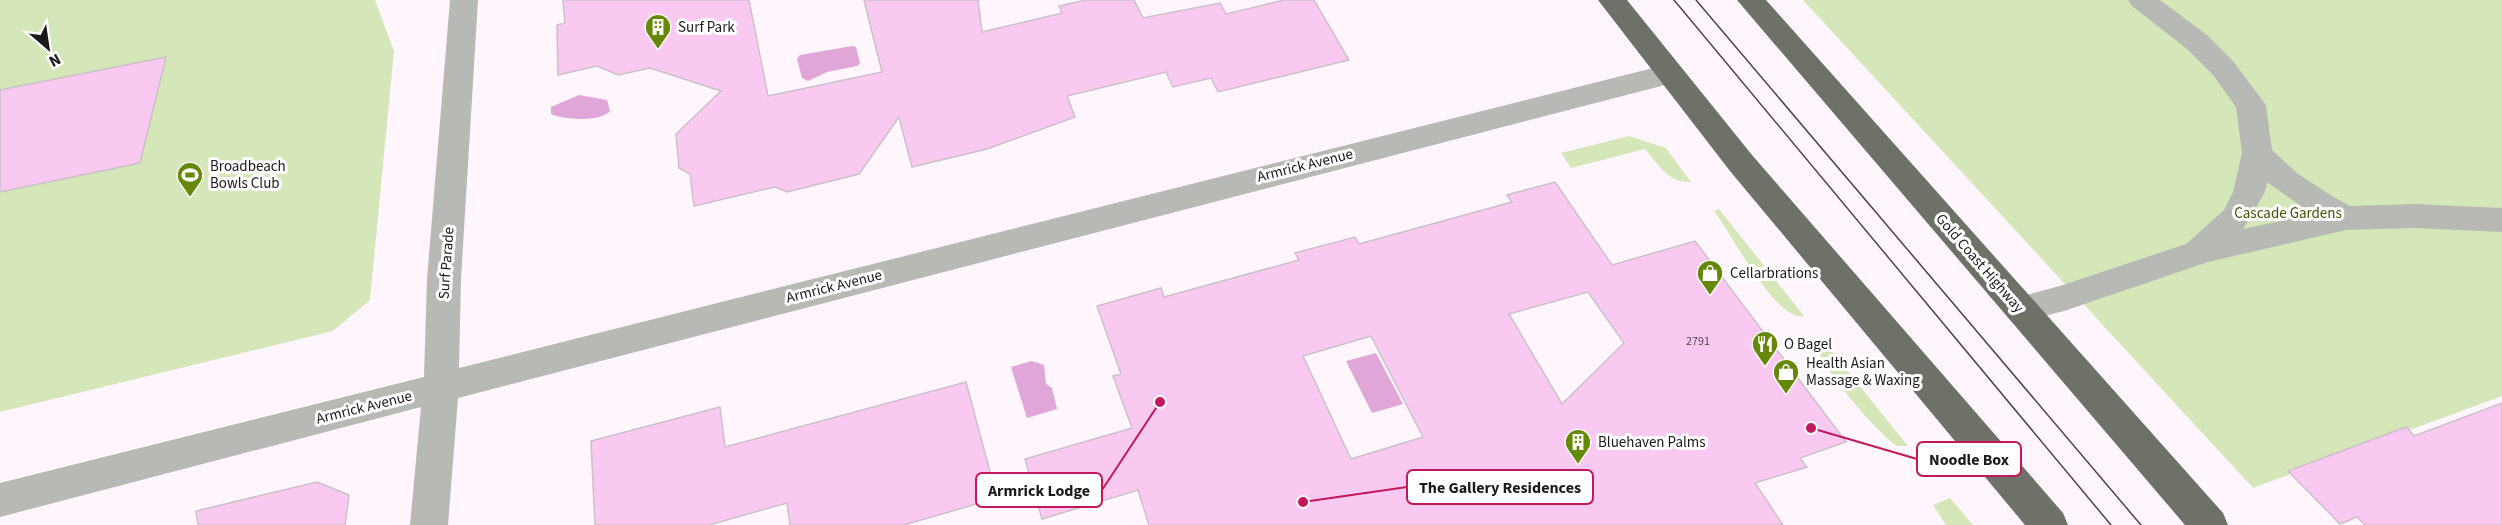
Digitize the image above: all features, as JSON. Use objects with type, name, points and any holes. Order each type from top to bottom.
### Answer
[{"type":"highway","points":[[1612,0],[1764,190],[2049,525]]},
{"type":"highway","name":"Gold Coast Highway","points":[[1751,0],[2209,525]]},
{"type":"street","name":"Surf Parade","points":[[429,525],[441,387],[444,279],[464,0]]},
{"type":"street","points":[[2142,0],[2197,42],[2223,68],[2251,105],[2257,153],[2249,192],[2235,218],[2198,253]]},
{"type":"street","name":"Armrick Avenue","points":[[0,500],[1669,74]]},
{"type":"street","points":[[2257,153],[2273,173],[2294,189],[2346,218]]},
{"type":"street","points":[[2020,309],[2064,298],[2198,253],[2346,218],[2415,216],[2502,220]]},
{"type":"green space","name":"Broadbeach Bowls Club","points":[[0,0],[375,0],[394,51],[370,300],[333,331],[0,412]]},
{"type":"green space","name":"Cascade Gardens","points":[[1803,0],[2502,0],[2502,396],[2253,488]]},
{"type":"green space","points":[[1629,136],[1666,148],[1691,182],[1676,180],[1670,176],[1645,149],[1571,168],[1561,153]]},
{"type":"green space","points":[[1719,209],[1804,316],[1793,314],[1780,305],[1767,291],[1714,211]]},
{"type":"green space","points":[[1822,339],[1908,446],[1897,446],[1888,439],[1849,396],[1817,350],[1815,340]]},
{"type":"green space","points":[[1950,498],[1973,525],[1946,525],[1933,505]]},
{"type":"shaded area","points":[[856,47],[860,63],[857,66],[827,72],[808,81],[802,78],[797,59],[800,55]]},
{"type":"shaded area","points":[[579,95],[607,100],[610,111],[599,117],[582,119],[564,118],[551,114],[551,107]]},
{"type":"shaded area","points":[[1376,353],[1403,404],[1372,413],[1346,361]]},
{"type":"shaded area","points":[[1032,361],[1044,365],[1046,384],[1052,388],[1057,409],[1027,418],[1011,367]]},
{"type":"building","points":[[563,0],[749,0],[768,96],[882,72],[864,0],[978,0],[982,32],[1062,13],[1059,6],[1086,0],[1134,0],[1143,18],[1220,3],[1226,14],[1284,0],[1314,0],[1349,60],[1218,92],[1211,78],[1173,87],[1166,72],[1067,96],[1075,117],[987,149],[912,167],[899,117],[859,174],[787,192],[775,187],[694,206],[690,174],[679,168],[676,134],[721,91],[650,68],[618,75],[597,66],[558,75],[557,25],[565,23]]},
{"type":"building","points":[[166,57],[140,163],[0,192],[0,90]]},
{"type":"building","points":[[1555,182],[1612,265],[1695,241],[1846,442],[1800,458],[1807,467],[1755,483],[1783,525],[1149,525],[1138,490],[1042,519],[1025,459],[1132,428],[1113,376],[1121,374],[1097,306],[1161,288],[1164,297],[1299,260],[1295,253],[1355,237],[1359,244],[1512,202],[1507,195]],"holes":[[[1588,292],[1624,343],[1562,404],[1509,314]],[[1371,336],[1423,437],[1351,459],[1303,356]]]},
{"type":"building","points":[[966,382],[997,498],[904,525],[790,525],[787,503],[709,525],[595,525],[591,441],[720,407],[725,447]]},
{"type":"building","points":[[2502,403],[2502,525],[2365,525],[2357,517],[2340,524],[2288,471],[2406,427],[2414,436]]},
{"type":"building","points":[[317,482],[349,495],[345,525],[198,525],[196,511]]},
{"type":"tram line","points":[[1674,0],[2111,525]]},
{"type":"tram line","points":[[1696,0],[2141,525]]},
{"type":"place","name":"Surf Park","points":[[658,50]]},
{"type":"place","name":"Broadbeach Bowls Club","points":[[190,198]]},
{"type":"place","name":"Cellarbrations","points":[[1710,296]]},
{"type":"place","name":"O Bagel","points":[[1765,367]]},
{"type":"place","name":"Health Asian Massage & Waxing","points":[[1786,395]]},
{"type":"place","name":"Armrick Lodge","points":[[1160,402]]},
{"type":"place","name":"Noodle Box","points":[[1811,428]]},
{"type":"place","name":"Bluehaven Palms","points":[[1578,465]]},
{"type":"place","name":"The Gallery Residences","points":[[1303,502]]}]
